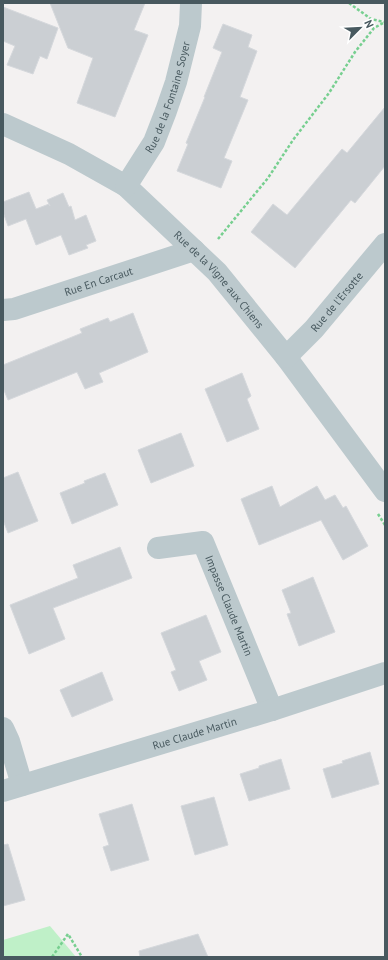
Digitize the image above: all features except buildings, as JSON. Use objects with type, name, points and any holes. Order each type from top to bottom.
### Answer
[{"type":"street","name":"Rue de la Fontaine Soyer","points":[[126,186],[154,142],[166,112],[176,82],[190,26],[191,3]]},
{"type":"street","name":"Rue de la Vigne aux Chiens","points":[[3,124],[69,154],[126,186],[199,254],[217,272],[286,357],[385,491]]},
{"type":"street","name":"Rue de l'Ersotte","points":[[286,357],[314,329],[385,244]]},
{"type":"street","name":"Rue En Carcaut","points":[[3,310],[14,309],[199,254]]},
{"type":"street","name":"Impasse Claude Martin","points":[[158,548],[203,542],[272,710]]},
{"type":"street","name":"Rue Claude Martin","points":[[13,788],[272,710],[385,673]]},
{"type":"street","points":[[3,728],[9,741],[13,788]]},
{"type":"path","points":[[349,3],[371,19],[385,22]]},
{"type":"path","points":[[199,254],[268,178],[293,140],[329,93],[355,52],[374,28],[385,22]]},
{"type":"path","points":[[378,513],[385,525]]},
{"type":"path","points":[[52,957],[68,934],[82,957]]},
{"type":"green space","points":[[50,926],[76,957],[3,957],[3,940]]}]
